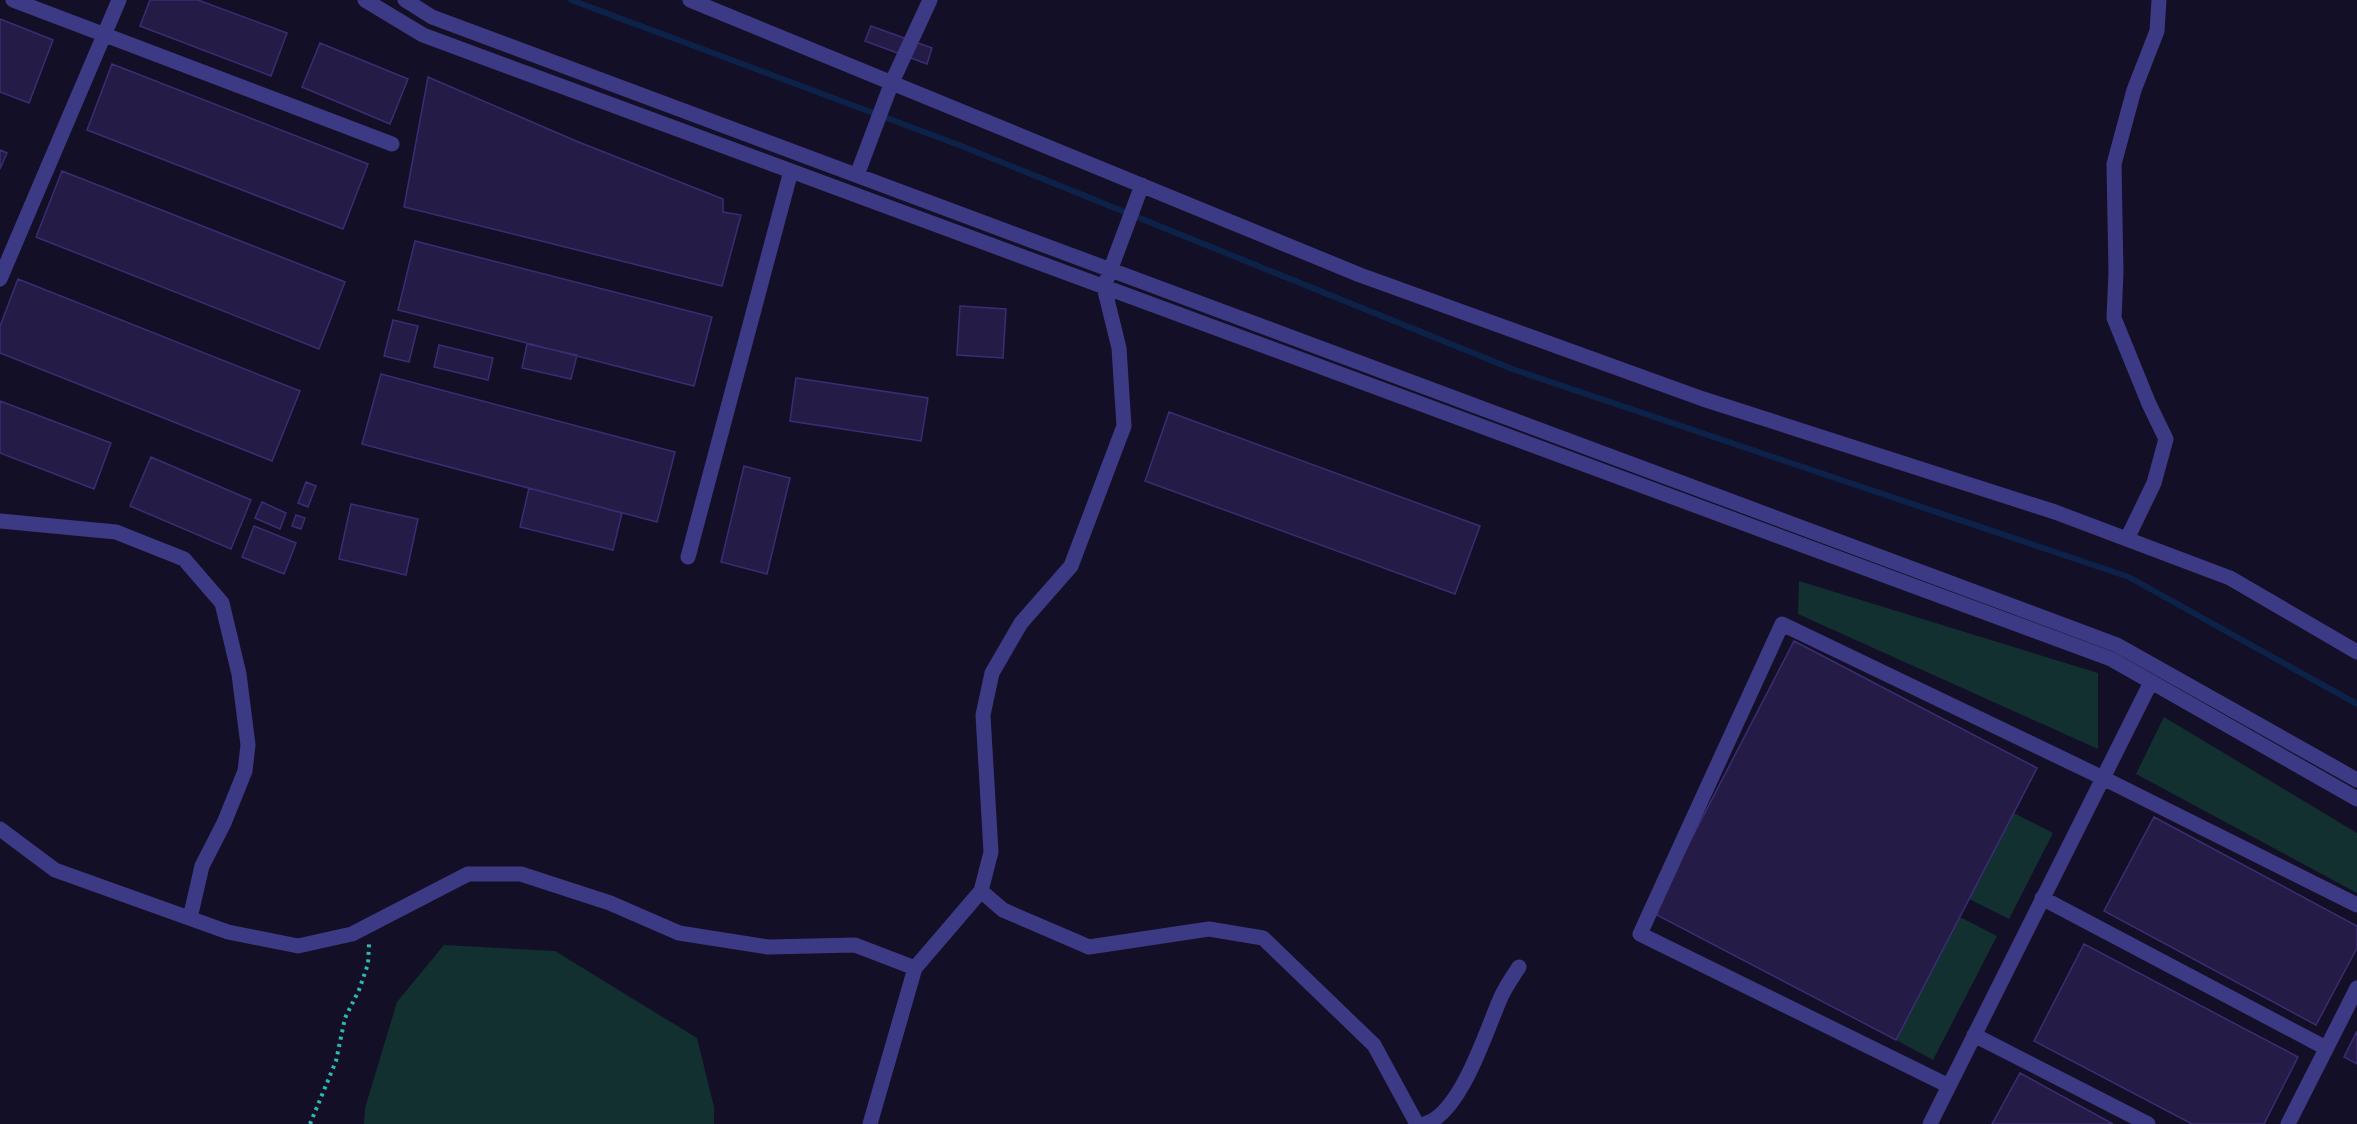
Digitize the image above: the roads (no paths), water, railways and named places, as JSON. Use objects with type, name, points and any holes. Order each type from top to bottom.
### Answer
[{"type":"street","points":[[13,0],[392,144]]},
{"type":"street","points":[[0,279],[119,0]]},
{"type":"street","points":[[365,0],[423,35],[2111,659],[2357,799]]},
{"type":"street","points":[[405,0],[432,17],[2117,645],[2357,780]]},
{"type":"street","points":[[690,0],[1360,275],[1703,399],[2055,512],[2229,578],[2357,651]]},
{"type":"street","points":[[857,175],[892,82],[930,0]]},
{"type":"street","points":[[2127,539],[2154,483],[2166,439],[2114,318],[2116,272],[2114,164],[2134,90],[2157,31],[2159,0]]},
{"type":"street","points":[[688,557],[791,171]]},
{"type":"street","points":[[870,1124],[915,968],[981,891],[992,852],[983,715],[992,673],[1022,623],[1071,566],[1124,426],[1119,348],[1104,286],[1142,184]]},
{"type":"street","points":[[0,521],[116,532],[184,559],[222,603],[239,674],[248,745],[245,771],[224,823],[202,866],[190,918]]},
{"type":"street","points":[[1949,1086],[1640,934],[1782,624],[2103,778],[2357,905]]},
{"type":"street","points":[[1930,1124],[2151,681]]},
{"type":"street","points":[[0,829],[55,870],[228,932],[298,946],[351,934],[468,874],[521,874],[610,903],[679,933],[768,947],[855,945],[915,968]]},
{"type":"street","points":[[981,891],[1003,910],[1089,946],[1209,929],[1263,938],[1374,1045],[1417,1124]]},
{"type":"street","points":[[2042,898],[2326,1048]]},
{"type":"street","points":[[1424,1124],[1434,1122],[1451,1106],[1490,1029],[1506,985],[1519,967]]},
{"type":"street","points":[[2288,1124],[2357,988]]},
{"type":"street","points":[[1974,1035],[2148,1124]]},
{"type":"waterway","points":[[571,0],[959,145],[1515,370],[2129,577],[2357,704]]}]
